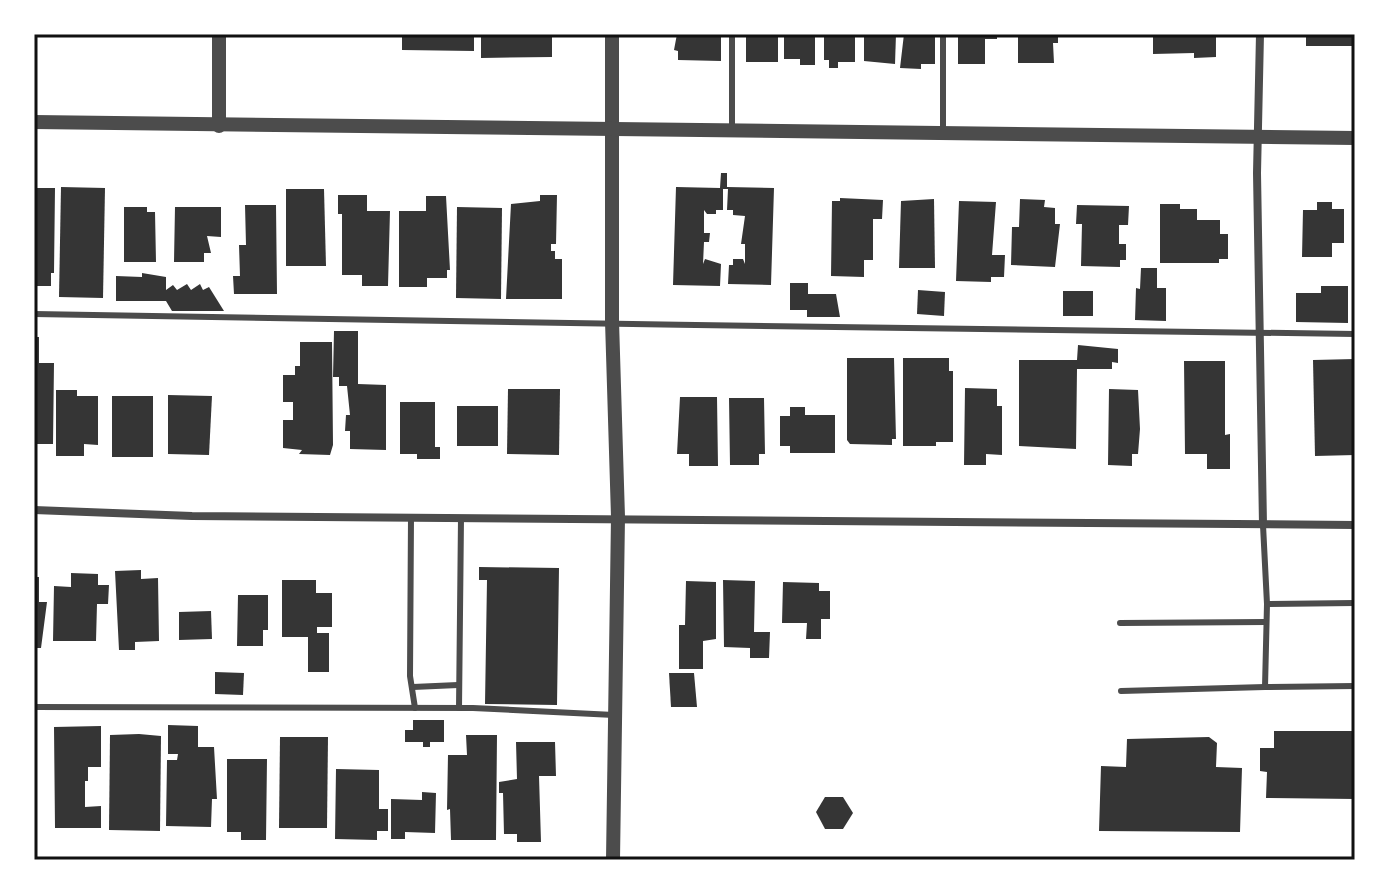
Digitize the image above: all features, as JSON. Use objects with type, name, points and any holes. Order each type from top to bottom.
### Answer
[{"type":"street","points":[[219,34],[219,126]]},
{"type":"street","points":[[612,34],[612,321],[618,517],[613,860]]},
{"type":"street","points":[[1260,34],[1259,333],[1263,525]]},
{"type":"street","points":[[34,122],[1355,138]]},
{"type":"street","points":[[34,510],[192,516],[1355,525]]},
{"type":"lane","points":[[732,34],[732,130]]},
{"type":"lane","points":[[943,34],[943,132]]},
{"type":"lane","points":[[34,314],[612,321],[942,331],[1355,334]]},
{"type":"lane","points":[[411,517],[410,676],[415,708]]},
{"type":"lane","points":[[459,708],[461,518]]},
{"type":"lane","points":[[1263,525],[1267,604],[1265,687]]},
{"type":"lane","points":[[1267,604],[1355,603]]},
{"type":"lane","points":[[1120,623],[1266,622]]},
{"type":"lane","points":[[413,687],[458,685]]},
{"type":"lane","points":[[1121,691],[1355,686]]},
{"type":"lane","points":[[34,707],[459,708],[615,715]]},
{"type":"building","points":[[402,34],[474,34],[474,51],[402,50]]},
{"type":"building","points":[[481,34],[552,34],[552,57],[481,58]]},
{"type":"building","points":[[677,34],[721,34],[721,61],[678,60],[678,51],[674,50]]},
{"type":"building","points":[[746,34],[778,34],[778,62],[746,62]]},
{"type":"building","points":[[784,34],[815,34],[815,65],[800,65],[800,59],[784,59]]},
{"type":"building","points":[[824,34],[855,34],[855,62],[838,62],[838,68],[829,68],[829,60],[824,60]]},
{"type":"building","points":[[864,34],[896,34],[895,64],[864,61]]},
{"type":"building","points":[[904,34],[935,34],[935,64],[921,64],[921,69],[900,68]]},
{"type":"building","points":[[997,34],[997,39],[985,39],[985,64],[958,64],[958,36]]},
{"type":"building","points":[[1018,34],[1058,36],[1058,43],[1053,43],[1054,63],[1018,63]]},
{"type":"building","points":[[1153,34],[1216,34],[1216,57],[1194,58],[1194,53],[1153,54]]},
{"type":"building","points":[[1306,34],[1355,34],[1355,46],[1306,46]]},
{"type":"building","points":[[721,173],[727,173],[727,187],[774,188],[771,285],[728,284],[729,265],[733,265],[733,259],[743,259],[745,264],[745,244],[741,244],[745,216],[733,215],[733,210],[727,210],[728,189],[723,189],[723,210],[707,214],[704,210],[704,233],[710,233],[709,242],[704,242],[703,264],[705,259],[721,264],[720,286],[673,285],[676,187],[720,188]]},
{"type":"building","points":[[61,187],[105,188],[103,298],[59,297]]},
{"type":"building","points":[[34,188],[55,188],[54,273],[51,273],[51,286],[34,286]]},
{"type":"building","points":[[286,189],[324,189],[326,266],[286,266]]},
{"type":"building","points":[[338,195],[367,195],[367,211],[390,211],[388,286],[362,286],[362,275],[342,275],[342,214],[338,214]]},
{"type":"building","points":[[540,195],[557,195],[556,244],[551,244],[551,251],[555,251],[555,259],[562,259],[562,299],[506,299],[511,204],[540,201]]},
{"type":"building","points":[[426,196],[446,196],[450,270],[447,270],[447,278],[427,278],[427,287],[399,287],[399,211],[426,211]]},
{"type":"building","points":[[840,198],[883,200],[882,219],[873,219],[873,260],[864,260],[864,277],[831,276],[832,201],[840,201]]},
{"type":"building","points":[[934,199],[935,268],[899,268],[901,201]]},
{"type":"building","points":[[1020,199],[1045,200],[1044,207],[1055,208],[1055,224],[1060,224],[1055,267],[1011,265],[1012,227],[1019,227]]},
{"type":"building","points":[[959,201],[996,202],[992,255],[1005,255],[1004,277],[991,277],[991,282],[956,281]]},
{"type":"building","points":[[1317,202],[1332,202],[1332,209],[1344,209],[1344,243],[1332,243],[1332,257],[1302,257],[1303,210],[1317,210]]},
{"type":"building","points":[[1160,204],[1180,204],[1180,209],[1197,209],[1197,220],[1220,220],[1220,234],[1228,234],[1228,259],[1219,259],[1219,263],[1160,263]]},
{"type":"building","points":[[245,205],[276,205],[277,294],[234,294],[233,276],[240,276],[239,245],[246,245]]},
{"type":"building","points":[[1077,205],[1129,206],[1128,225],[1119,225],[1119,244],[1126,244],[1126,260],[1120,260],[1120,267],[1081,266],[1082,224],[1076,224]]},
{"type":"building","points":[[124,207],[147,207],[147,212],[155,212],[156,262],[124,262]]},
{"type":"building","points":[[175,207],[221,207],[221,237],[207,236],[211,253],[204,253],[204,262],[174,262]]},
{"type":"building","points":[[457,207],[502,208],[501,299],[456,298]]},
{"type":"building","points":[[1141,268],[1157,268],[1157,288],[1166,288],[1166,321],[1135,320],[1136,288],[1140,289]]},
{"type":"building","points":[[142,273],[166,277],[166,290],[173,285],[177,290],[187,284],[191,290],[200,284],[203,290],[209,287],[224,311],[172,311],[166,301],[116,301],[116,276],[142,277]]},
{"type":"building","points":[[790,283],[808,283],[808,294],[836,294],[840,317],[807,317],[807,310],[790,310]]},
{"type":"building","points":[[1321,286],[1348,286],[1348,323],[1296,322],[1296,293],[1321,293]]},
{"type":"building","points":[[918,290],[945,292],[944,316],[917,314]]},
{"type":"building","points":[[1063,291],[1093,291],[1093,316],[1063,316]]},
{"type":"building","points":[[334,331],[358,331],[358,384],[386,385],[386,450],[350,449],[350,431],[345,431],[346,415],[350,415],[347,386],[339,386],[339,377],[333,377]]},
{"type":"building","points":[[34,337],[39,337],[39,363],[54,363],[53,444],[34,444]]},
{"type":"building","points":[[300,342],[332,342],[333,445],[330,455],[299,454],[302,450],[283,448],[283,420],[293,420],[293,402],[283,402],[283,375],[295,375],[295,366],[300,366]]},
{"type":"building","points":[[1078,345],[1118,349],[1118,363],[1112,362],[1112,369],[1077,369],[1076,449],[1019,446],[1019,360],[1077,360]]},
{"type":"building","points":[[847,358],[894,358],[896,439],[892,439],[892,445],[850,444],[847,440]]},
{"type":"building","points":[[903,358],[949,358],[949,371],[953,371],[953,442],[936,442],[936,446],[903,446]]},
{"type":"building","points":[[1355,359],[1355,455],[1315,456],[1313,360]]},
{"type":"building","points":[[1184,361],[1225,361],[1225,435],[1230,434],[1230,469],[1207,469],[1207,454],[1185,454]]},
{"type":"building","points":[[965,388],[997,389],[997,406],[1002,406],[1002,455],[986,454],[986,465],[964,465]]},
{"type":"building","points":[[508,389],[560,389],[559,455],[507,454]]},
{"type":"building","points":[[1109,389],[1138,390],[1140,429],[1138,454],[1132,454],[1132,466],[1108,465]]},
{"type":"building","points":[[56,390],[77,390],[77,396],[98,396],[98,445],[84,444],[84,456],[56,456]]},
{"type":"building","points":[[168,395],[212,396],[209,455],[168,454]]},
{"type":"building","points":[[112,396],[153,396],[153,457],[112,457]]},
{"type":"building","points":[[680,397],[717,397],[718,466],[689,466],[689,454],[677,454]]},
{"type":"building","points":[[729,398],[764,398],[765,454],[759,454],[759,465],[730,465]]},
{"type":"building","points":[[400,402],[435,402],[435,447],[440,447],[440,459],[417,459],[417,454],[400,454]]},
{"type":"building","points":[[457,406],[498,406],[498,446],[457,446]]},
{"type":"building","points":[[790,407],[805,407],[805,415],[835,415],[835,453],[790,453],[790,446],[780,446],[780,416],[790,416]]},
{"type":"building","points":[[479,567],[559,568],[557,705],[485,704],[487,580],[479,580]]},
{"type":"building","points":[[141,570],[141,579],[158,578],[159,641],[135,642],[135,650],[119,650],[115,571]]},
{"type":"building","points":[[71,573],[98,574],[98,585],[109,585],[108,604],[97,604],[96,641],[53,641],[54,586],[71,587]]},
{"type":"building","points":[[34,577],[39,577],[39,602],[47,602],[41,648],[34,648]]},
{"type":"building","points":[[282,580],[316,580],[316,593],[332,593],[332,627],[317,627],[317,633],[329,633],[329,672],[308,672],[308,637],[282,637]]},
{"type":"building","points":[[723,580],[755,581],[754,632],[770,632],[769,658],[750,658],[750,648],[724,647]]},
{"type":"building","points":[[686,581],[716,582],[716,639],[703,641],[703,669],[679,669],[679,625],[685,625]]},
{"type":"building","points":[[783,582],[819,583],[819,591],[830,591],[830,619],[821,619],[821,639],[806,639],[807,623],[782,623]]},
{"type":"building","points":[[238,595],[268,595],[268,630],[263,630],[263,646],[237,646]]},
{"type":"building","points":[[211,611],[212,639],[179,640],[179,612]]},
{"type":"building","points":[[215,672],[244,673],[243,695],[215,694]]},
{"type":"building","points":[[669,673],[694,673],[697,707],[671,707]]},
{"type":"building","points":[[413,720],[444,720],[444,742],[430,742],[430,747],[423,747],[423,742],[405,742],[405,730],[413,730]]},
{"type":"building","points":[[168,725],[198,726],[198,747],[214,747],[217,799],[212,799],[211,827],[166,826],[167,760],[177,760],[178,754],[168,754]]},
{"type":"building","points":[[101,726],[101,767],[88,767],[85,807],[101,806],[101,828],[55,828],[54,727]]},
{"type":"building","points":[[1274,731],[1355,731],[1355,799],[1266,798],[1267,772],[1260,771],[1260,748],[1274,748]]},
{"type":"building","points":[[110,735],[161,736],[160,831],[109,830]]},
{"type":"building","points":[[466,735],[497,735],[496,840],[451,840],[450,809],[447,810],[448,755],[467,755]]},
{"type":"building","points":[[280,737],[328,737],[327,828],[279,828]]},
{"type":"building","points":[[1209,737],[1217,743],[1216,767],[1242,768],[1240,832],[1099,831],[1101,766],[1126,767],[1127,739]]},
{"type":"building","points":[[516,742],[555,742],[556,776],[539,776],[541,842],[517,842],[517,834],[504,834],[503,793],[499,793],[499,782],[517,779]]},
{"type":"building","points":[[227,759],[267,759],[266,840],[241,840],[241,832],[227,832]]},
{"type":"building","points":[[336,769],[379,770],[379,809],[388,809],[388,831],[377,831],[377,840],[335,839]]},
{"type":"building","points":[[422,792],[436,793],[435,833],[405,832],[405,839],[391,839],[391,799],[422,800]]},
{"type":"building","points":[[825,797],[843,797],[853,813],[843,829],[825,829],[816,812]]}]
